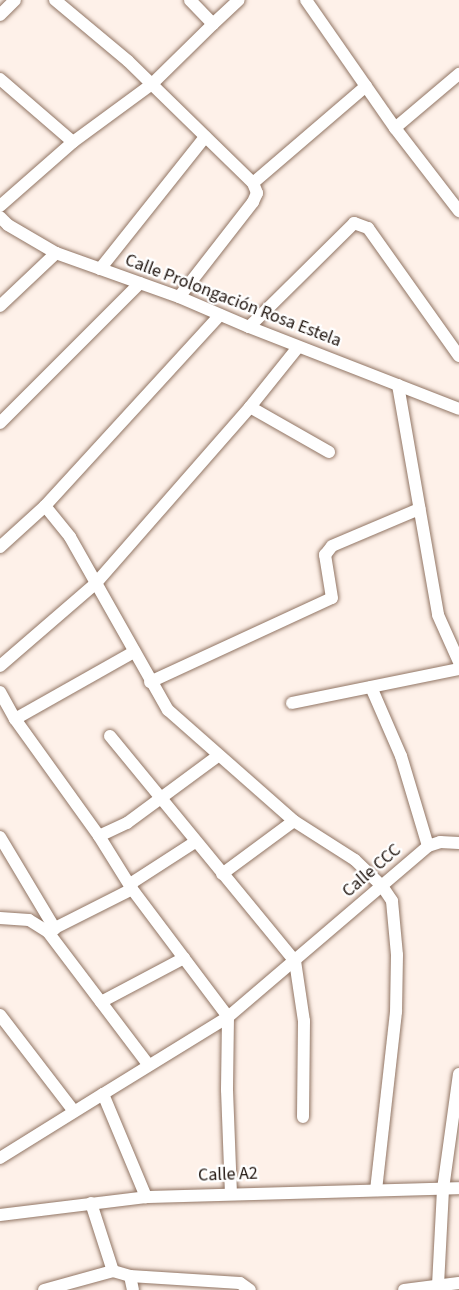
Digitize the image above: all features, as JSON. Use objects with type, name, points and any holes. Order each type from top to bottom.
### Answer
[{"type":"street","points":[[0,15],[15,0]]},
{"type":"street","points":[[55,0],[128,61],[253,183],[257,194],[253,202],[179,297]]},
{"type":"street","points":[[190,0],[213,24]]},
{"type":"street","points":[[0,207],[73,142],[152,84],[238,0]]},
{"type":"street","points":[[306,0],[395,128],[459,211]]},
{"type":"street","points":[[0,79],[73,142]]},
{"type":"street","points":[[395,128],[457,81]]},
{"type":"street","points":[[253,183],[366,86]]},
{"type":"street","points":[[100,269],[205,137]]},
{"type":"street","name":"Calle Prolongación Rosa Estela","points":[[0,217],[8,225],[56,253],[179,297],[249,327],[459,409]]},
{"type":"street","points":[[249,327],[354,223],[368,228],[459,356]]},
{"type":"street","points":[[0,306],[56,253]]},
{"type":"street","points":[[0,423],[140,283]]},
{"type":"street","points":[[0,547],[45,506],[220,315]]},
{"type":"street","points":[[0,666],[96,583],[250,407],[298,346]]},
{"type":"street","points":[[398,385],[438,615],[459,662]]},
{"type":"street","points":[[250,407],[329,452]]},
{"type":"street","points":[[45,506],[70,537],[150,682],[168,710],[294,821],[355,860],[382,886],[392,901],[395,916],[396,1012],[376,1190]]},
{"type":"street","points":[[150,682],[332,598],[325,555],[332,546],[419,509]]},
{"type":"street","points":[[15,719],[134,652]]},
{"type":"street","points":[[292,703],[459,669]]},
{"type":"street","points":[[371,687],[400,756],[422,818],[428,846]]},
{"type":"street","points":[[0,692],[15,719],[99,836],[131,887],[228,1017],[227,1090],[231,1192]]},
{"type":"street","points":[[110,736],[295,961],[304,1021],[303,1118]]},
{"type":"street","points":[[99,836],[127,823],[218,756]]},
{"type":"street","points":[[222,874],[294,821]]},
{"type":"street","points":[[0,837],[52,930],[101,1002],[148,1064]]},
{"type":"street","points":[[52,930],[131,887],[195,842]]},
{"type":"street","name":"Calle CCC","points":[[0,1158],[73,1110],[228,1017],[428,846],[440,842],[459,843]]},
{"type":"street","points":[[1,916],[29,920],[52,930]]},
{"type":"street","points":[[101,1002],[184,958]]},
{"type":"street","points":[[0,1015],[73,1110]]},
{"type":"street","points":[[438,1285],[443,1188],[459,1074]]},
{"type":"street","points":[[103,1094],[146,1197]]},
{"type":"street","name":"Calle A2","points":[[0,1215],[146,1197],[231,1192],[459,1188]]},
{"type":"street","points":[[91,1203],[113,1271]]},
{"type":"street","points":[[44,1290],[67,1286],[113,1271],[130,1276],[240,1283],[250,1290]]},
{"type":"street","points":[[130,1276],[133,1290]]},
{"type":"street","points":[[404,1290],[459,1283]]}]
